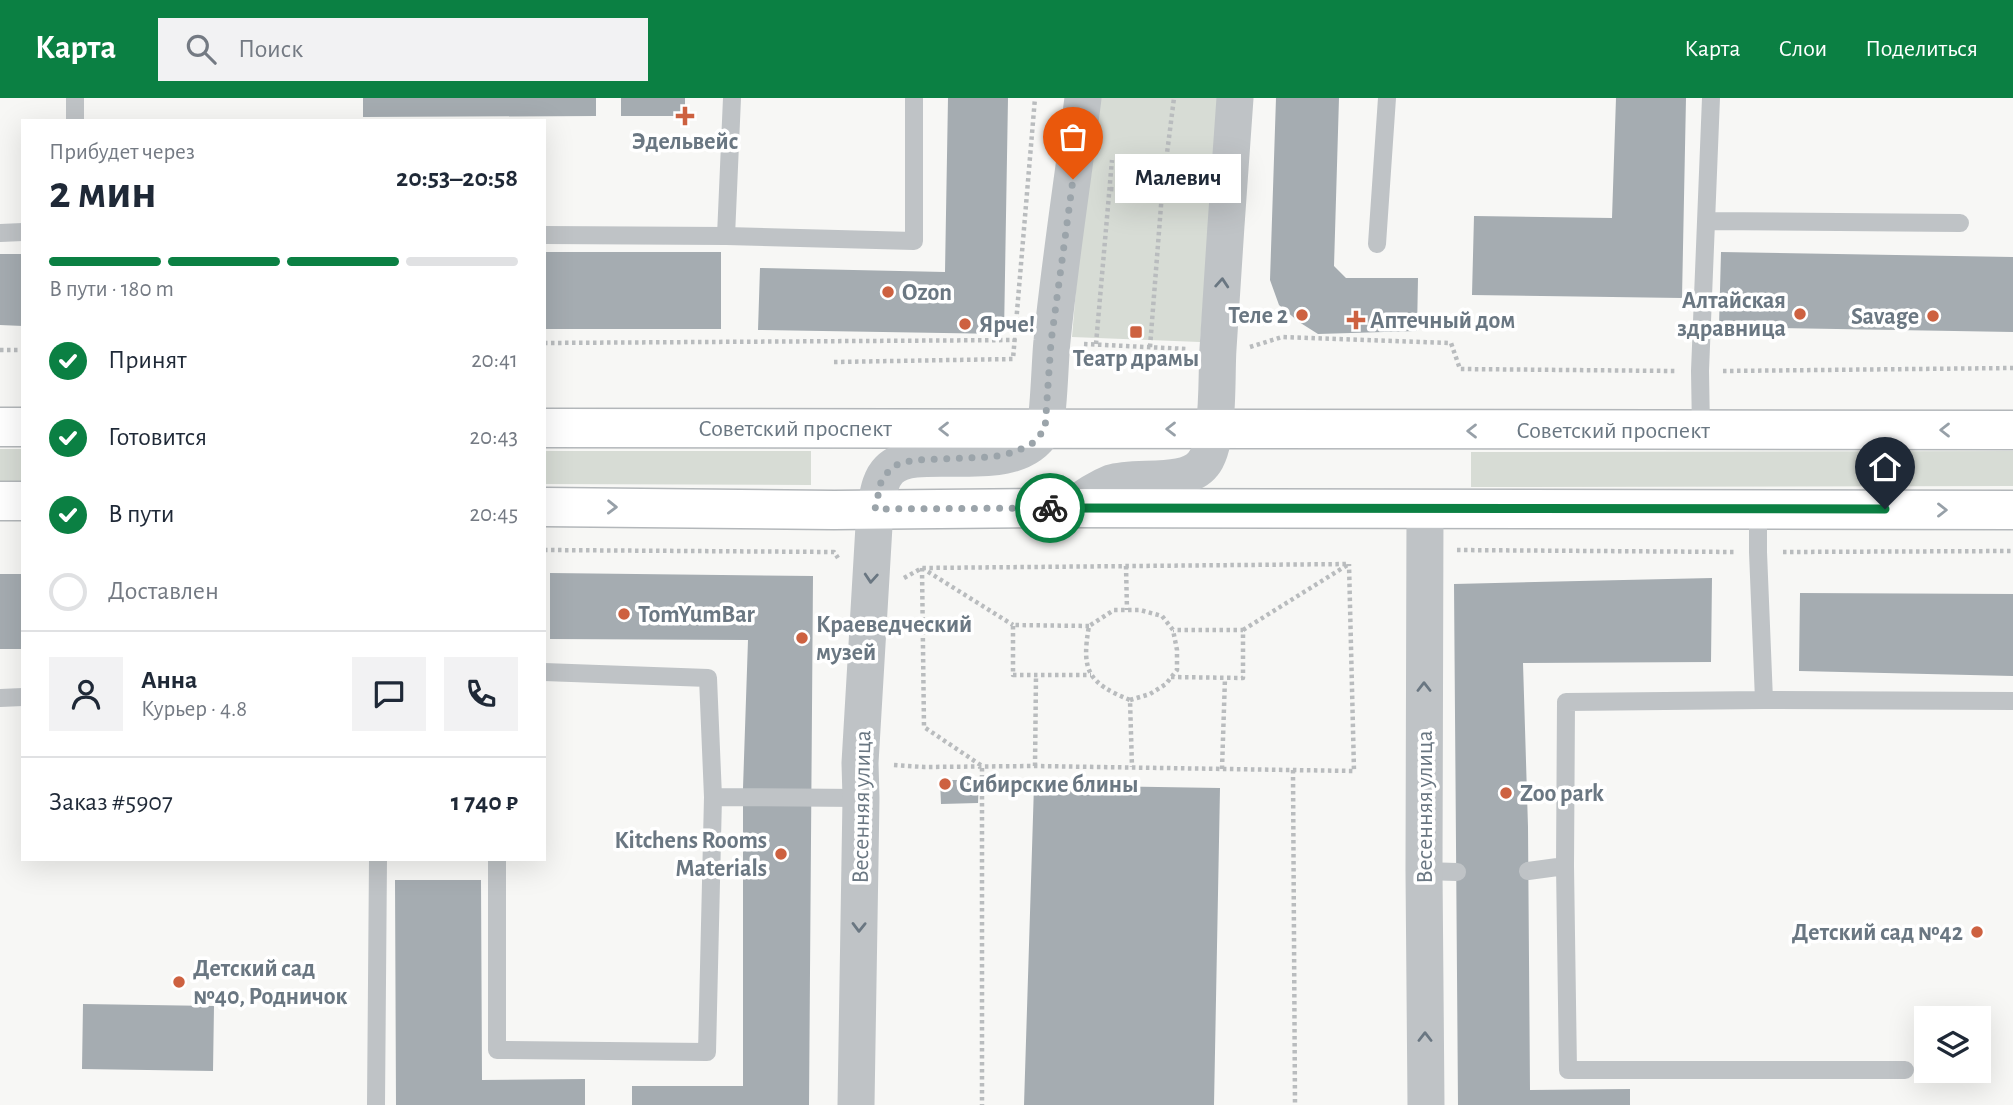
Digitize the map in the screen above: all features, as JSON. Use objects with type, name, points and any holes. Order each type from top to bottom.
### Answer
[{"type":"main road","points":[[0,427],[21,427]]},
{"type":"main road","name":"Советский проспект","points":[[546,428],[2013,430]]},
{"type":"main road","points":[[0,501],[21,501]]},
{"type":"main road","points":[[546,506],[2013,510]]},
{"type":"street","points":[[1045,429],[1051,342],[1083,98]]},
{"type":"street","points":[[1070,508],[1091,492],[1113,482],[1190,474],[1203,465],[1210,451],[1214,429],[1235,98]]},
{"type":"street","name":"Советский проспект","points":[[875,509],[881,482],[890,469],[900,463],[993,457],[1015,452],[1033,443],[1045,429]]},
{"type":"street","name":"Весенняя улица","points":[[856,1105],[860,781],[875,509]]},
{"type":"street","name":"Весенняя улица","points":[[1424,509],[1440,872],[1426,1105]]},
{"type":"lane","points":[[75,98],[75,119]]},
{"type":"lane","points":[[726,236],[732,98]]},
{"type":"lane","points":[[546,235],[914,241],[914,98]]},
{"type":"lane","points":[[1377,244],[1387,98]]},
{"type":"lane","points":[[1701,430],[1700,371],[1711,98]]},
{"type":"lane","points":[[1707,220],[1960,223]]},
{"type":"lane","points":[[0,233],[21,232]]},
{"type":"lane","points":[[1758,509],[1764,699]]},
{"type":"lane","points":[[497,861],[497,1050],[707,1052],[713,797],[708,678],[546,672]]},
{"type":"lane","points":[[0,698],[21,697]]},
{"type":"lane","points":[[1905,1070],[1568,1070],[1566,702],[1764,699],[2013,701]]},
{"type":"lane","points":[[713,797],[860,781]]},
{"type":"lane","points":[[376,1105],[378,861]]},
{"type":"lane","points":[[1528,871],[1565,866]]},
{"type":"path","points":[[834,362],[1013,359],[1035,98]]},
{"type":"path","points":[[1150,347],[1162,192],[1174,98]]},
{"type":"path","points":[[1096,344],[1113,150]]},
{"type":"path","points":[[1110,189],[1162,192]]},
{"type":"path","points":[[1247,348],[1282,337],[1451,343],[1461,369],[1700,371],[2013,368]]},
{"type":"path","points":[[546,343],[1013,340]]},
{"type":"path","points":[[1075,343],[1190,349]]},
{"type":"path","points":[[0,350],[21,350]]},
{"type":"path","points":[[546,550],[834,552],[841,562]]},
{"type":"path","points":[[1444,550],[2013,551]]},
{"type":"path","points":[[860,781],[924,767],[1354,771],[1349,564]]},
{"type":"path","points":[[900,580],[922,568],[1349,564]]},
{"type":"path","points":[[1173,630],[1243,630],[1349,564]]},
{"type":"path","points":[[1126,566],[1127,610]]},
{"type":"path","points":[[922,568],[924,727],[982,766]]},
{"type":"path","points":[[922,568],[1013,625],[1089,626],[1114,610],[1140,610],[1161,617],[1173,630],[1177,670],[1166,684],[1150,694],[1130,700],[1108,691],[1091,675],[1085,664],[1089,626]]},
{"type":"path","points":[[1013,625],[1013,675],[1091,675]]},
{"type":"path","points":[[1171,677],[1243,678],[1243,630]]},
{"type":"path","points":[[1035,766],[1037,676]]},
{"type":"path","points":[[1222,769],[1225,678]]},
{"type":"path","points":[[1130,700],[1132,767]]},
{"type":"path","points":[[982,766],[982,1105]]},
{"type":"path","points":[[1293,770],[1295,1105]]},
{"type":"shaded area","points":[[1092,98],[1220,98],[1200,342],[1072,337]]},
{"type":"shaded area","points":[[0,449],[21,449],[21,482],[0,482]]},
{"type":"shaded area","points":[[546,451],[811,451],[811,485],[546,484]]},
{"type":"shaded area","points":[[2013,451],[2013,486],[1471,487],[1471,452]]},
{"type":"building","points":[[363,98],[596,98],[596,116],[363,117]]},
{"type":"building","points":[[621,98],[685,98],[685,116],[621,116]]},
{"type":"building","points":[[948,98],[1008,98],[1004,334],[758,330],[760,268],[945,272]]},
{"type":"building","points":[[1276,98],[1339,98],[1334,266],[1346,278],[1418,278],[1417,331],[1318,334],[1279,305],[1270,280]]},
{"type":"building","points":[[1616,98],[1686,98],[1682,298],[1472,295],[1474,216],[1612,218]]},
{"type":"building","points":[[546,252],[721,252],[721,329],[546,329]]},
{"type":"building","points":[[1721,252],[2013,257],[2013,332],[1719,327]]},
{"type":"building","points":[[0,254],[21,254],[21,326],[0,325]]},
{"type":"building","points":[[550,573],[813,576],[809,1105],[632,1105],[632,1086],[743,1086],[743,788],[748,640],[550,639]]},
{"type":"building","points":[[0,574],[21,574],[21,649],[0,649]]},
{"type":"building","points":[[1712,578],[1711,662],[1523,663],[1528,827],[1530,1090],[1630,1089],[1630,1105],[1458,1105],[1454,584]]},
{"type":"building","points":[[1800,593],[2013,594],[2013,676],[1799,671]]},
{"type":"building","points":[[940,780],[979,780],[978,803],[941,804]]},
{"type":"building","points":[[1034,785],[1220,788],[1214,1105],[1024,1105]]},
{"type":"building","points":[[395,880],[481,880],[482,1080],[585,1079],[585,1105],[396,1105]]},
{"type":"building","points":[[83,1004],[214,1006],[213,1071],[82,1069]]},
{"type":"way so far","points":[[1050,508],[875,509],[881,482],[890,469],[900,463],[993,457],[1015,452],[1033,443],[1045,429],[1051,342],[1073,179]]},
{"type":"place","name":"Эдельвейс","points":[[685,116]]},
{"type":"place","name":"Малевич","points":[[1073,179]]},
{"type":"place","name":"Ozon","points":[[888,292]]},
{"type":"place","name":"Алтайская здравница","points":[[1800,314]]},
{"type":"place","name":"Теле 2","points":[[1302,315]]},
{"type":"place","name":"Savage","points":[[1933,316]]},
{"type":"place","name":"Аптечный дом","points":[[1356,320]]},
{"type":"place","name":"Ярче!","points":[[965,324]]},
{"type":"place","name":"Театр драмы","points":[[1136,332]]},
{"type":"place","name":"TomYumBar","points":[[624,614]]},
{"type":"place","name":"Краеведческий музей","points":[[802,638]]},
{"type":"place","name":"Сибирские блины","points":[[945,784]]},
{"type":"place","name":"Zoo park","points":[[1506,793]]},
{"type":"place","name":"Kitchens Rooms Materials","points":[[781,854]]},
{"type":"place","name":"Детский сад №42","points":[[1977,932]]},
{"type":"place","name":"Детский сад №40, Родничок","points":[[179,982]]},
{"type":"route","points":[[1050,508],[1885,509]]}]
